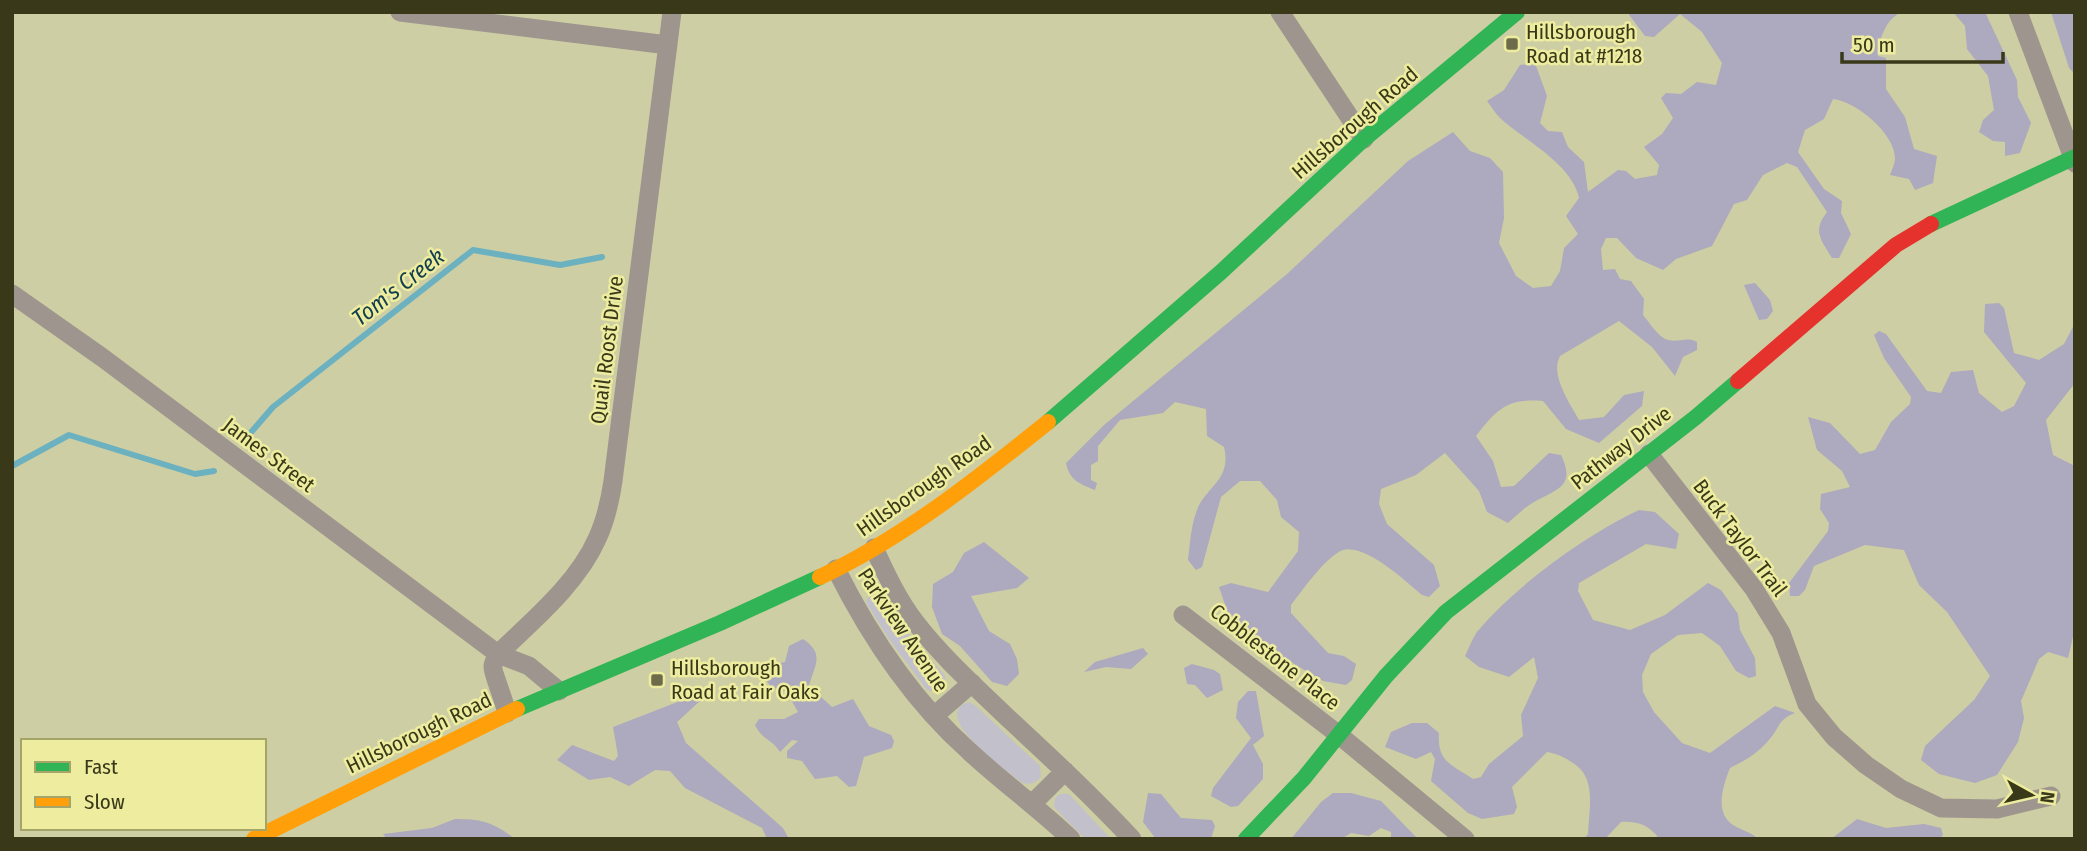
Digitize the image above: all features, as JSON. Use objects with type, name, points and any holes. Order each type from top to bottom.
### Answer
[{"type":"main road","name":"Hillsborough Road","points":[[254,839],[507,713],[720,623],[836,569],[874,548],[943,502],[1050,420],[1222,272],[1364,139],[1517,12]]},
{"type":"main road","name":"Pathway Drive","points":[[1247,839],[1304,778],[1386,676],[1446,612],[1696,417],[1896,245],[1944,216],[2074,159]]},
{"type":"street","points":[[400,12],[668,45]]},
{"type":"street","name":"Quail Roost Drive","points":[[498,654],[563,591],[597,541],[608,511],[672,12]]},
{"type":"street","points":[[1280,12],[1364,139]]},
{"type":"street","points":[[2018,12],[2074,159]]},
{"type":"street","name":"James Street","points":[[12,294],[103,358],[498,654],[529,666],[559,691]]},
{"type":"street","name":"Buck Taylor Trail","points":[[1649,454],[1754,589],[1781,633],[1807,704],[1834,737],[1866,765],[1901,789],[1941,807],[1997,809],[2050,796]]},
{"type":"street","name":"Parkview Avenue","points":[[874,548],[889,580],[915,622],[972,683],[1132,839]]},
{"type":"street","name":"Parkview Avenue","points":[[836,569],[851,600],[883,649],[934,716],[968,751],[1071,839]]},
{"type":"street","name":"Cobblestone Place","points":[[1183,615],[1339,735],[1465,839]]},
{"type":"street","points":[[498,654],[493,673],[503,692],[507,713]]},
{"type":"street","name":"Parkview Avenue","points":[[934,716],[972,683]]},
{"type":"street","points":[[1032,804],[1065,771]]},
{"type":"shaded area","points":[[1627,12],[1902,12],[1892,19],[1884,31],[1878,56],[1886,58],[1886,89],[1905,117],[1914,149],[1937,156],[1933,183],[1915,190],[1909,179],[1890,175],[1895,160],[1889,139],[1863,112],[1833,99],[1824,119],[1805,130],[1798,152],[1824,189],[1842,201],[1841,213],[1851,234],[1839,258],[1832,258],[1820,235],[1820,225],[1827,212],[1797,167],[1787,163],[1763,175],[1747,200],[1734,204],[1712,246],[1676,259],[1663,270],[1636,258],[1617,238],[1606,238],[1601,249],[1603,270],[1615,269],[1620,279],[1631,281],[1644,299],[1643,315],[1661,336],[1672,341],[1693,340],[1697,342],[1697,350],[1683,357],[1675,376],[1652,347],[1619,321],[1560,356],[1557,371],[1559,380],[1579,420],[1604,417],[1624,395],[1644,391],[1642,406],[1599,443],[1566,429],[1543,401],[1520,401],[1497,412],[1476,436],[1493,461],[1501,487],[1514,486],[1549,453],[1561,455],[1566,474],[1557,490],[1531,504],[1508,523],[1487,512],[1479,491],[1445,453],[1416,475],[1381,489],[1379,504],[1387,524],[1434,565],[1440,586],[1429,597],[1422,595],[1385,565],[1352,549],[1343,550],[1329,559],[1291,605],[1291,613],[1328,653],[1344,656],[1356,664],[1352,680],[1346,685],[1323,681],[1250,638],[1229,616],[1219,587],[1231,583],[1268,592],[1298,551],[1299,532],[1281,517],[1277,500],[1260,481],[1240,481],[1221,497],[1202,567],[1196,570],[1188,560],[1197,510],[1221,475],[1226,458],[1224,447],[1207,436],[1206,409],[1175,402],[1163,413],[1120,420],[1098,446],[1098,461],[1091,465],[1091,480],[1097,483],[1095,490],[1073,477],[1066,463],[1104,425],[1287,274],[1408,161],[1453,132],[1470,151],[1490,158],[1503,172],[1504,218],[1499,243],[1516,276],[1533,288],[1551,286],[1560,271],[1564,248],[1578,234],[1566,216],[1579,198],[1575,186],[1557,164],[1500,118],[1487,101],[1504,90],[1520,65],[1535,63],[1547,96],[1540,123],[1548,131],[1562,132],[1568,147],[1584,162],[1588,192],[1618,170],[1626,171],[1635,179],[1657,175],[1659,165],[1644,147],[1662,134],[1673,118],[1661,98],[1666,93],[1681,94],[1697,82],[1716,85],[1722,63],[1702,32],[1680,14],[1654,37],[1645,36]]},
{"type":"shaded area","points":[[1953,12],[1985,12],[2017,80],[2018,97],[2031,123],[2020,153],[2005,156],[2005,142],[1993,141],[1979,132],[1983,120],[1994,110],[1988,76],[1967,49],[1965,26]]},
{"type":"shaded area","points":[[2051,12],[2075,12],[2075,74],[2069,68]]},
{"type":"shaded area","points":[[1755,283],[1770,300],[1773,311],[1767,319],[1759,320],[1744,285]]},
{"type":"shaded area","points":[[1999,303],[2004,308],[2014,353],[2039,360],[2064,344],[2075,323],[2075,383],[2046,420],[2053,455],[2075,466],[2075,628],[2068,658],[2048,652],[2039,659],[2021,701],[2024,718],[2018,742],[1997,775],[1975,783],[1939,774],[1921,760],[1925,746],[1974,700],[1990,676],[1947,612],[1919,585],[1904,550],[1865,545],[1814,566],[1805,590],[1799,596],[1790,596],[1789,583],[1828,531],[1829,523],[1820,509],[1821,494],[1850,487],[1842,471],[1817,450],[1808,417],[1830,423],[1860,454],[1875,450],[1891,422],[1910,404],[1911,397],[1884,358],[1874,335],[1879,331],[1886,334],[1927,391],[1941,393],[1951,372],[1973,370],[1979,393],[2002,412],[2014,406],[2026,383],[1984,332],[1985,304]]},
{"type":"shaded area","points":[[1639,510],[1655,512],[1679,534],[1676,549],[1646,544],[1579,583],[1578,591],[1593,620],[1630,630],[1665,615],[1708,583],[1721,590],[1738,614],[1740,630],[1755,658],[1756,676],[1749,678],[1736,671],[1720,646],[1702,633],[1678,635],[1651,654],[1642,675],[1643,692],[1654,712],[1682,743],[1710,753],[1775,706],[1795,713],[1782,722],[1759,750],[1730,768],[1725,783],[1722,806],[1727,820],[1758,839],[1659,839],[1647,827],[1638,823],[1621,822],[1605,839],[1584,839],[1588,834],[1590,804],[1586,777],[1581,769],[1570,761],[1547,752],[1512,787],[1517,807],[1514,814],[1482,819],[1468,813],[1431,781],[1435,759],[1431,752],[1416,759],[1385,747],[1391,732],[1412,723],[1427,723],[1439,733],[1440,750],[1452,766],[1473,779],[1481,777],[1489,764],[1523,736],[1521,715],[1538,678],[1534,657],[1509,677],[1479,667],[1465,656],[1475,635],[1511,597],[1552,563],[1574,547]]},
{"type":"shaded area","points":[[984,542],[1029,578],[1017,588],[971,596],[989,631],[1010,644],[1017,659],[1019,674],[1007,686],[992,682],[960,646],[942,634],[932,607],[933,584],[953,572],[964,553]]},
{"type":"shaded area","points":[[872,594],[880,596],[916,644],[944,674],[945,684],[938,692],[927,690],[891,642],[867,604],[866,600]]},
{"type":"shaded area","points":[[803,639],[810,644],[816,655],[816,665],[809,686],[832,707],[853,699],[869,726],[891,735],[894,741],[892,748],[864,757],[856,786],[849,787],[837,776],[815,779],[802,761],[787,758],[787,751],[798,741],[792,740],[780,752],[755,725],[759,719],[784,719],[798,712],[786,691],[769,684],[762,667],[785,662],[789,646]]},
{"type":"shaded area","points":[[1143,648],[1148,654],[1131,669],[1106,667],[1084,672],[1095,662]]},
{"type":"shaded area","points":[[1192,664],[1220,674],[1223,690],[1207,698],[1195,685],[1187,684],[1184,668]]},
{"type":"shaded area","points":[[1248,691],[1256,691],[1264,736],[1253,745],[1263,764],[1263,779],[1238,806],[1231,807],[1211,796],[1213,788],[1251,738],[1236,718],[1238,702]]},
{"type":"shaded area","points":[[693,696],[700,701],[677,722],[686,743],[783,828],[789,839],[767,839],[762,828],[685,788],[670,771],[655,770],[629,786],[610,777],[589,780],[557,760],[572,745],[614,761],[618,756],[613,727]]},
{"type":"shaded area","points":[[969,702],[1040,766],[1039,779],[1031,784],[1022,783],[975,743],[958,719],[959,709]]},
{"type":"shaded area","points":[[1148,793],[1161,794],[1181,818],[1212,820],[1215,826],[1211,839],[1156,839],[1143,822]]},
{"type":"shaded area","points":[[1333,793],[1351,793],[1381,801],[1418,839],[1391,839],[1391,832],[1381,828],[1369,836],[1351,833],[1341,839],[1291,839],[1321,802]]},
{"type":"shaded area","points":[[1060,794],[1069,794],[1111,839],[1085,839],[1054,807],[1055,798]]},
{"type":"shaded area","points":[[455,819],[487,823],[515,839],[387,839],[383,834],[432,828]]},
{"type":"shaded area","points":[[1857,819],[1886,828],[1924,824],[1941,828],[1943,835],[1939,839],[1831,839]]},
{"type":"waterway","name":"Tom's Creek","points":[[246,438],[273,407],[473,250],[560,265],[602,257]]},
{"type":"waterway","name":"Tom's Creek","points":[[12,466],[69,435],[195,474],[214,471]]},
{"type":"traffic: fast","points":[[1048,422],[1221,272],[1364,139],[1517,12]]},
{"type":"traffic: fast","points":[[1931,224],[2075,157]]},
{"type":"traffic: fast","points":[[1246,839],[1304,778],[1386,676],[1446,612],[1696,417],[1738,381]]},
{"type":"traffic: fast","points":[[517,709],[720,623],[820,577]]},
{"type":"traffic: slow","points":[[820,577],[910,526],[967,486],[1048,422]]},
{"type":"traffic: slow","points":[[254,839],[517,709]]},
{"type":"traffic: jam","points":[[1738,381],[1896,245],[1931,224]]},
{"type":"place","name":"Hillsborough Road at #1218","points":[[1512,44]]},
{"type":"place","name":"Hillsborough Road at Fair Oaks","points":[[657,680]]}]
